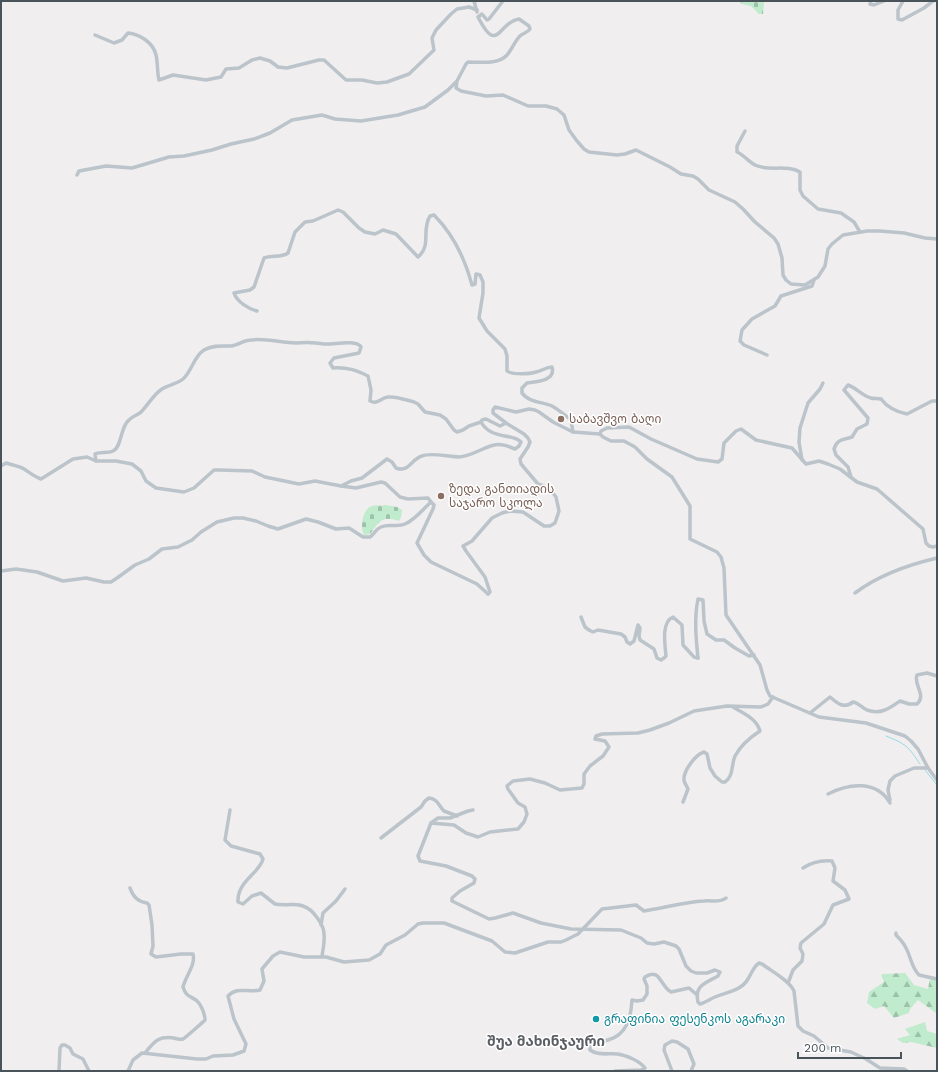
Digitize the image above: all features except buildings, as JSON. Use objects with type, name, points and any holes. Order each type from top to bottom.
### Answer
[{"type":"street","points":[[474,1],[477,13],[480,15],[482,14],[487,20],[503,1]]},
{"type":"street","points":[[871,1],[870,4],[874,5],[884,1]]},
{"type":"street","points":[[903,1],[897,16],[898,20],[902,20],[935,1]]},
{"type":"street","points":[[95,35],[114,43],[122,40],[128,33],[136,34],[144,39],[156,54],[157,74],[159,80],[173,75],[206,80],[215,79],[221,77],[226,70],[239,68],[252,60],[260,58],[270,61],[278,67],[287,68],[324,60],[346,80],[362,80],[382,83],[409,74],[429,55],[434,50],[432,38],[436,30],[457,9],[469,7],[477,10]]},
{"type":"street","points":[[480,15],[478,17],[485,31],[491,35],[501,32],[516,19],[523,21],[529,26],[530,29],[520,36],[507,55],[502,59],[494,62],[468,62],[455,87],[461,91],[486,96],[503,94],[528,106],[546,106],[557,109],[564,115],[569,130],[577,141],[589,152],[617,155],[636,150],[681,174],[693,176],[709,190],[735,202],[774,238],[782,258],[783,275],[791,284],[802,285],[810,283],[818,277],[825,266],[828,249],[843,235],[880,231],[900,232],[924,238],[937,239]]},
{"type":"street","points":[[77,175],[79,171],[106,166],[132,168],[169,157],[184,156],[254,139],[270,133],[292,120],[307,119],[322,115],[335,120],[361,121],[398,115],[425,107],[448,90],[457,81]]},
{"type":"street","points":[[745,131],[737,146],[737,152],[755,165],[770,169],[794,169],[800,172],[800,190],[804,196],[818,208],[841,213],[854,222],[860,232]]},
{"type":"street","points":[[257,311],[251,310],[237,298],[234,293],[250,290],[254,287],[262,260],[268,256],[280,257],[288,253],[295,232],[305,222],[313,221],[338,210],[343,212],[365,232],[375,234],[383,230],[396,234],[418,257],[424,252],[426,245],[425,229],[430,216],[434,215],[442,222],[454,240],[465,262],[472,285],[475,284],[476,274],[480,275],[483,282],[483,293],[479,318],[487,331],[505,349],[507,356],[507,371],[514,374],[536,373],[552,367],[553,373],[551,376],[542,381],[527,383],[522,388],[522,394],[528,398],[551,406],[560,411],[571,420],[573,432]]},
{"type":"street","points":[[767,355],[744,345],[740,341],[742,330],[752,319],[775,306],[781,296],[812,286],[814,280]]},
{"type":"street","points":[[96,461],[95,454],[98,452],[114,451],[118,446],[124,424],[130,418],[140,413],[156,393],[184,378],[192,369],[205,349],[219,346],[233,346],[245,340],[253,339],[297,343],[313,342],[333,344],[356,342],[361,347],[359,353],[334,358],[330,363],[333,368],[342,367],[352,369],[368,376],[370,383],[370,401],[374,403],[389,397],[414,402],[418,404],[425,412],[440,415],[446,418],[457,432],[486,419],[500,426],[506,424]]},
{"type":"street","points":[[803,461],[799,442],[800,428],[808,403],[823,383]]},
{"type":"street","points":[[851,478],[848,467],[836,455],[834,449],[835,444],[844,438],[852,437],[857,429],[867,424],[868,418],[844,390],[848,384],[855,387],[862,394],[870,398],[881,399],[885,404],[907,414],[932,401],[937,401]]},
{"type":"street","points":[[1,466],[6,463],[23,468],[42,479],[73,459],[87,457],[96,461],[116,461],[132,464],[141,471],[146,481],[156,488],[184,492],[194,488],[214,470],[252,471],[265,477],[299,484],[315,481],[356,488],[380,482],[385,483],[400,497],[408,499],[428,498],[432,502],[434,505],[433,509],[417,542],[424,555],[431,562],[441,568],[477,584],[488,594],[490,592],[485,577],[463,546],[472,541],[492,518],[502,513],[510,511],[523,512],[544,526],[550,526],[555,523],[559,511],[556,497],[549,488],[538,484],[521,464],[520,459],[530,442],[528,438],[506,424],[493,413],[494,407],[516,412],[529,409],[535,410],[552,422],[573,432],[600,434],[611,441],[624,441],[635,447],[647,459],[669,473],[690,506],[690,539],[717,552],[721,557],[724,568],[726,615],[754,655],[762,670],[769,695],[823,718],[866,723],[904,736],[918,749],[928,768],[937,780]]},
{"type":"street","points":[[341,486],[362,478],[387,459],[392,462],[396,468],[404,469],[409,467],[415,460],[424,455],[460,457],[472,455],[496,444],[515,449],[519,446],[521,442],[518,439],[492,433],[481,422]]},
{"type":"street","points":[[600,434],[601,431],[607,428],[629,427],[651,439],[697,459],[718,462],[722,459],[726,440],[736,431],[741,429],[756,440],[792,448],[803,461],[808,464],[819,461],[828,464],[840,469],[857,482],[873,487],[923,529],[926,543],[929,546],[937,546]]},
{"type":"street","points":[[1,571],[16,570],[37,572],[63,581],[86,578],[111,582],[135,565],[149,559],[162,549],[178,547],[192,540],[201,532],[224,519],[243,518],[256,520],[278,530],[306,519],[336,529],[349,528],[368,538],[372,536],[380,527],[388,525],[405,525],[412,521],[432,502]]},
{"type":"street","points":[[855,593],[866,585],[890,572],[912,564],[937,558]]},
{"type":"street","points":[[581,617],[585,627],[589,630],[593,632],[598,630],[621,634],[630,644],[634,641],[638,625],[640,628],[640,640],[654,649],[657,658],[661,660],[666,656],[664,637],[666,624],[670,618],[673,617],[682,625],[683,645],[694,657],[698,658],[696,607],[698,599],[703,600],[704,621],[707,634],[716,640],[724,640],[749,656],[754,655]]},
{"type":"street","points":[[810,713],[830,697],[844,706],[857,702],[866,710],[875,711],[887,710],[900,701],[909,704],[917,704],[921,697],[916,678],[918,675],[927,673],[937,676]]},
{"type":"street","points":[[431,823],[454,825],[466,833],[478,837],[490,832],[518,829],[524,822],[527,814],[525,808],[518,803],[507,786],[513,781],[530,779],[545,783],[560,790],[582,788],[584,784],[584,774],[590,766],[603,756],[609,747],[605,741],[595,739],[596,736],[602,734],[638,733],[650,730],[694,711],[732,706],[761,707],[768,704],[773,697]]},
{"type":"street","points":[[683,802],[688,789],[684,781],[685,774],[700,753],[704,752],[707,754],[710,768],[715,776],[722,782],[725,782],[730,778],[735,756],[745,741],[760,731],[758,724],[753,719],[732,706]]},
{"type":"street","points":[[828,794],[838,789],[864,785],[881,792],[890,803],[888,790],[890,781],[895,776],[914,768],[928,768]]},
{"type":"street","points":[[381,838],[421,807],[429,798],[438,802],[444,811],[458,816]]},
{"type":"street","points":[[230,810],[225,840],[231,846],[260,854],[263,859],[260,866],[246,880],[239,894],[238,902],[243,904],[252,896],[261,893],[275,904],[293,904],[304,906],[312,912],[321,925],[324,934],[322,956]]},
{"type":"street","points":[[473,810],[450,818],[438,818],[431,823],[418,856],[420,861],[446,866],[472,876],[475,879],[474,883],[460,891],[452,898],[452,901],[489,919],[513,914],[541,923],[571,929],[582,928],[621,930],[641,938],[647,943],[654,944],[664,942],[676,946],[679,949],[686,966],[691,971],[702,974],[715,970],[720,972],[718,976],[700,987],[696,994]]},
{"type":"street","points":[[788,983],[793,970],[802,961],[803,954],[800,948],[801,944],[824,924],[833,905],[849,899],[845,890],[833,882],[835,868],[832,861],[825,860],[811,862],[803,868]]},
{"type":"street","points":[[130,888],[132,896],[141,902],[147,903],[150,908],[153,946],[151,954],[156,958],[181,954],[193,954],[193,963],[183,987],[184,992],[188,997],[197,1000],[205,1015],[205,1020],[186,1038],[181,1039],[164,1037],[155,1040],[146,1053]]},
{"type":"street","points":[[321,925],[323,913],[346,889]]},
{"type":"street","points":[[128,1071],[133,1060],[142,1053],[176,1058],[206,1059],[213,1056],[241,1053],[246,1044],[234,1020],[228,996],[236,990],[260,990],[264,981],[262,969],[273,956],[280,952],[304,957],[322,956],[349,963],[369,960],[380,954],[386,944],[405,935],[418,924],[424,922],[444,923],[474,933],[492,941],[501,950],[514,953],[548,942],[561,942],[578,934],[582,928],[602,909],[636,906],[644,911],[658,907],[702,901],[723,901],[726,898]]},
{"type":"street","points":[[896,933],[906,947],[911,962],[917,973],[919,975],[937,979]]},
{"type":"street","points":[[615,1071],[641,1070],[645,1068],[642,1064],[620,1054],[594,1053],[590,1050],[590,1044],[613,1039],[620,1034],[627,1025],[631,1016],[632,1000],[643,1000],[647,994],[647,986],[644,977],[651,974],[659,977],[664,986],[671,992],[689,988],[696,994],[698,1002],[702,1004],[714,997],[736,990],[748,980],[758,962],[788,983],[794,991],[798,1026],[803,1031],[814,1036],[828,1048],[851,1052],[880,1068],[904,1069],[907,1071]]},
{"type":"street","points":[[672,1071],[664,1050],[665,1045],[672,1041],[677,1042],[688,1049],[694,1064],[692,1071]]},
{"type":"street","points":[[59,1071],[60,1048],[62,1045],[65,1045],[70,1048],[73,1054],[83,1059],[89,1071]]},
{"type":"green space","points":[[739,1],[764,1],[763,14],[759,14],[751,6],[742,4]]},
{"type":"green space","points":[[385,505],[397,507],[402,510],[399,521],[385,519],[379,523],[370,534],[364,535],[362,524],[366,511],[372,506]]},
{"type":"green space","points":[[905,973],[914,985],[928,989],[930,978],[937,980],[936,1013],[918,1000],[910,1009],[909,1013],[894,1018],[884,1006],[875,1009],[867,1003],[869,992],[884,982],[881,975]]},
{"type":"green space","points":[[925,1022],[927,1031],[937,1034],[937,1048],[911,1042],[903,1043],[897,1039],[910,1035],[905,1029]]},
{"type":"waterway","points":[[886,736],[906,746],[920,764]]},
{"type":"waterway","points":[[925,770],[937,785]]},
{"type":"place","name":"საბავშვო ბაღი","points":[[561,419]]},
{"type":"place","name":"ზედა განთიადის საჯარო სკოლა","points":[[441,496]]},
{"type":"place","name":"გრაფინია ფესენკოს აგარაკი","points":[[596,1019]]},
{"type":"district","name":"შუა მახინჯაური","points":[[546,1041]]}]
